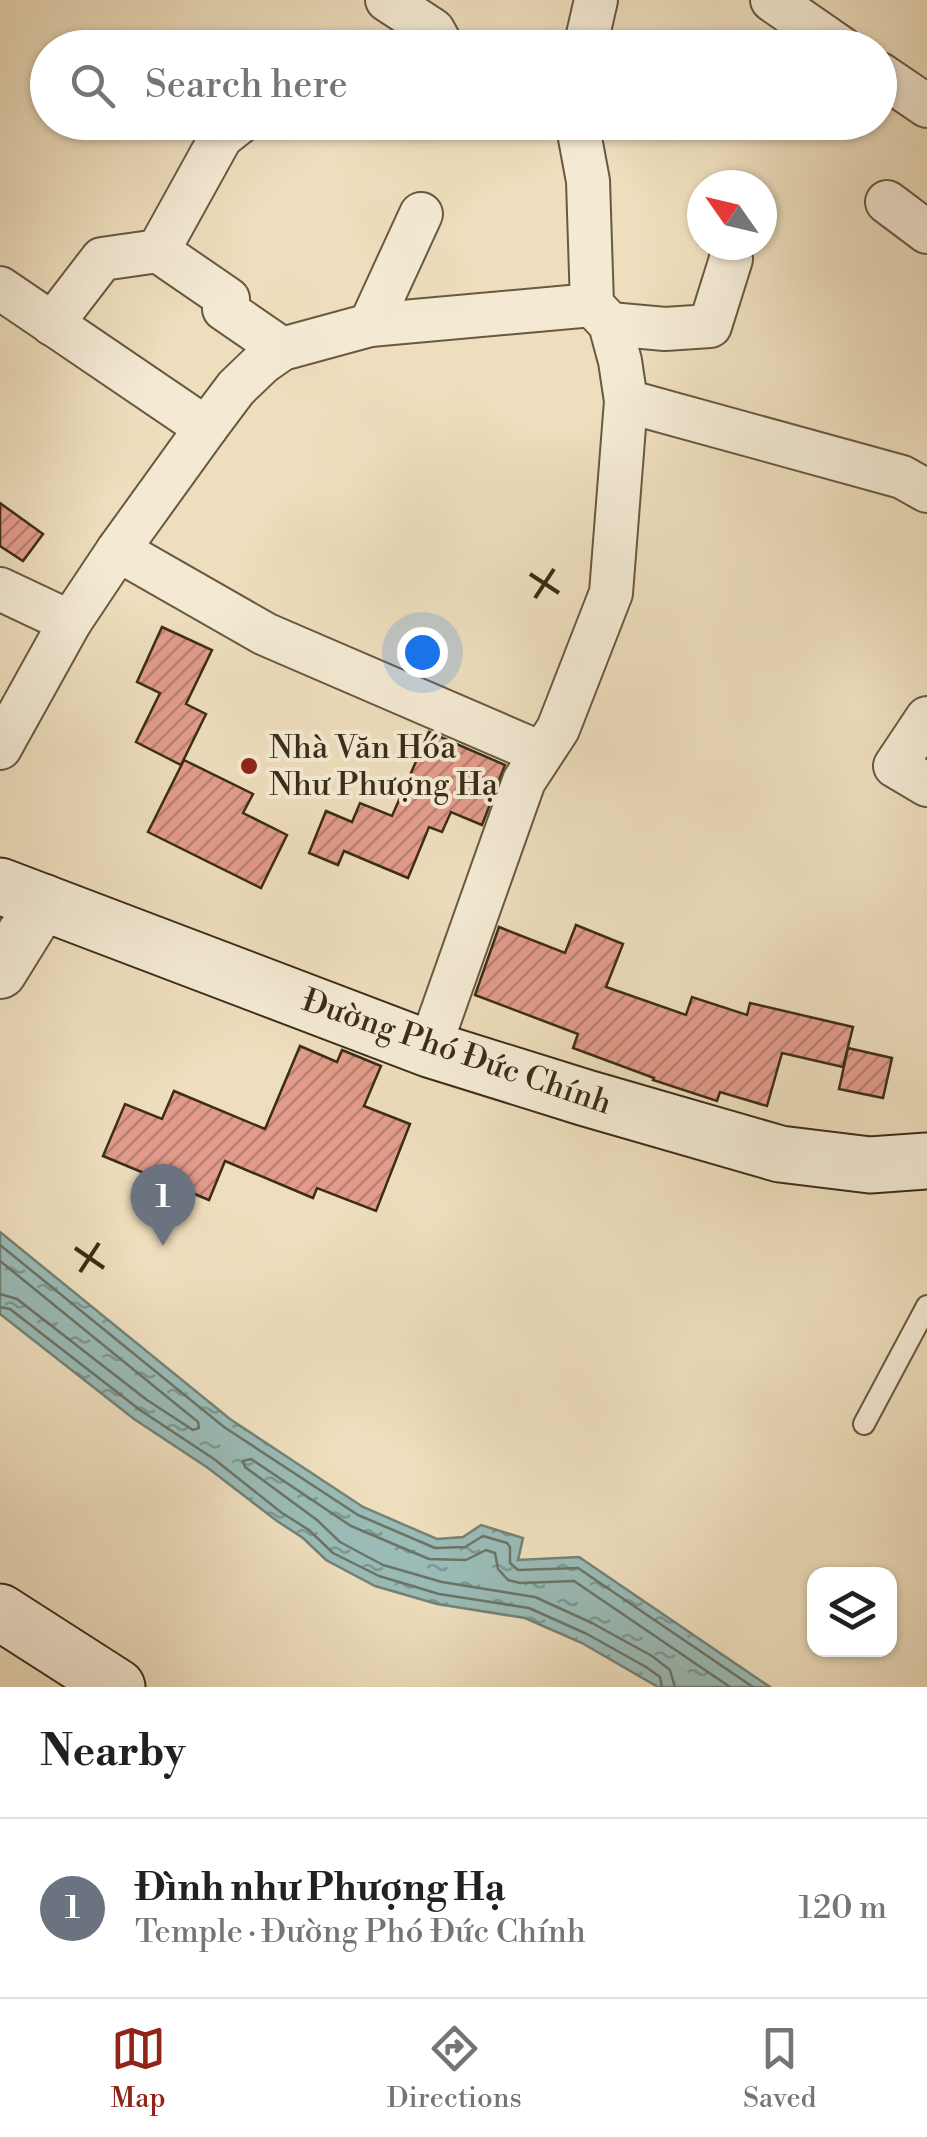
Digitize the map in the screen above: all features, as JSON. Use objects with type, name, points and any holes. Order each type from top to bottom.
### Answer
[{"type":"main road","name":"Đường Phó Đức Chính","points":[[22,894],[429,1048],[586,1098],[780,1154],[870,1165],[927,1161]]},
{"type":"main road","points":[[0,1612],[117,1687]]},
{"type":"street","points":[[387,0],[432,30]]},
{"type":"street","points":[[589,30],[596,0]]},
{"type":"street","points":[[782,14],[810,30]]},
{"type":"street","points":[[897,86],[927,106]]},
{"type":"street","points":[[158,251],[220,140]]},
{"type":"street","points":[[429,1048],[524,781],[558,729],[611,593],[626,401],[620,361],[601,315],[580,140]]},
{"type":"street","points":[[887,202],[927,232]]},
{"type":"street","points":[[370,325],[421,214]]},
{"type":"street","points":[[52,324],[102,259],[158,251],[228,299],[224,308],[282,349]]},
{"type":"street","points":[[0,748],[70,622],[118,550],[236,388],[282,349],[370,325],[601,315],[665,329],[710,326],[732,260]]},
{"type":"street","points":[[0,288],[206,428]]},
{"type":"street","points":[[626,401],[902,477],[927,491]]},
{"type":"street","points":[[118,550],[265,634],[541,753]]},
{"type":"street","points":[[0,589],[70,622]]},
{"type":"street","points":[[927,718],[895,766],[927,784]]},
{"type":"street","points":[[0,972],[22,894]]},
{"type":"lane","points":[[864,1424],[926,1312]]},
{"type":"water","points":[[0,1232],[230,1419],[363,1507],[437,1539],[463,1537],[481,1525],[523,1538],[518,1560],[579,1557],[770,1687],[658,1687],[582,1643],[525,1618],[437,1604],[375,1586],[326,1560],[303,1538],[134,1419],[0,1314]]},
{"type":"building","points":[[0,503],[43,534],[23,561],[0,546]]},
{"type":"building","points":[[162,627],[212,650],[186,704],[206,714],[181,765],[136,742],[160,693],[137,682]]},
{"type":"building","points":[[429,732],[505,765],[482,825],[451,812],[442,832],[429,827],[408,878],[344,851],[338,865],[309,853],[326,811],[352,822],[360,803],[392,816]]},
{"type":"building","points":[[184,760],[253,794],[243,813],[287,835],[261,888],[148,832]]},
{"type":"building","points":[[576,925],[623,944],[606,987],[686,1015],[692,997],[747,1015],[750,1003],[853,1027],[843,1067],[782,1053],[767,1106],[720,1092],[717,1101],[573,1048],[578,1034],[475,995],[499,927],[565,953]]},
{"type":"building","points":[[300,1046],[337,1062],[342,1050],[381,1066],[364,1106],[410,1124],[376,1211],[317,1188],[313,1198],[225,1161],[209,1200],[103,1156],[125,1104],[162,1119],[174,1091],[265,1129]]},
{"type":"building","points":[[848,1048],[892,1058],[883,1098],[839,1089]]},
{"type":"place","name":"Nhà Văn Hóa Như Phượng Hạ","points":[[249,766]]},
{"type":"place","name":"Đình như Phượng Hạ","points":[[163,1246]]}]
